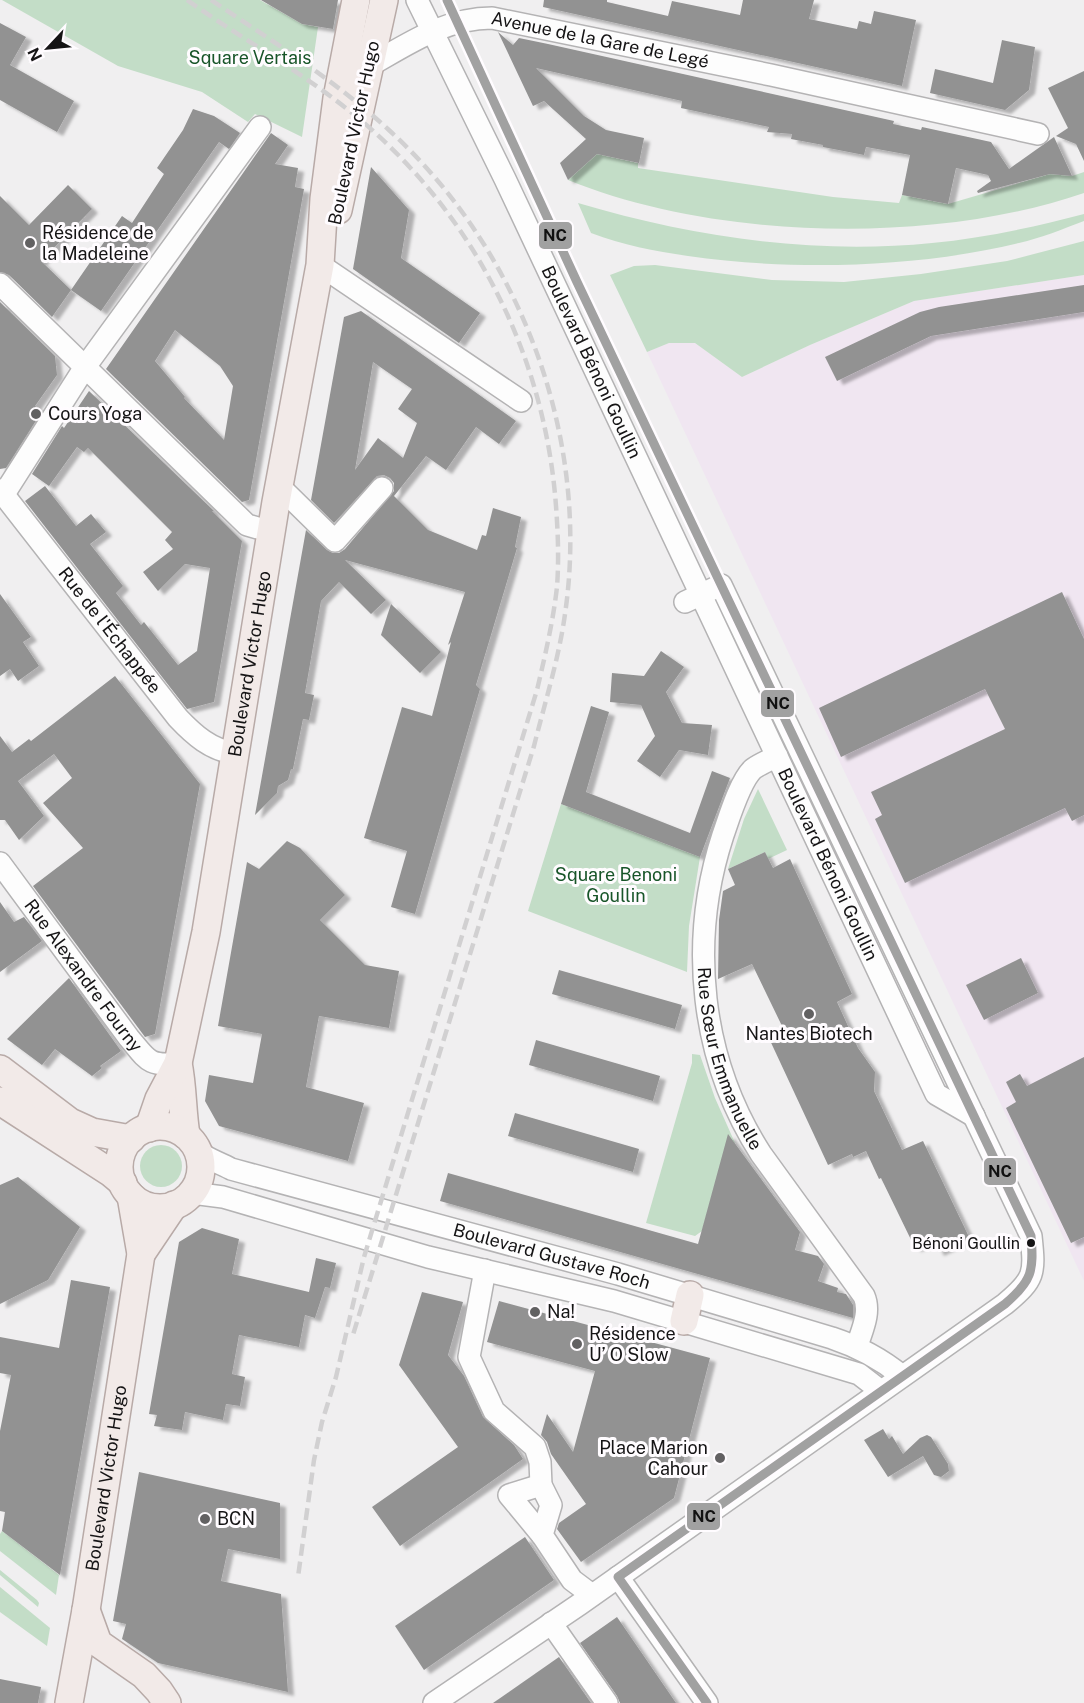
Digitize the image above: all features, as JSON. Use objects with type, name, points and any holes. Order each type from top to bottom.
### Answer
[{"type":"main road","name":"Boulevard Victor Hugo","points":[[140,1133],[178,1064],[206,932],[234,753],[320,265],[324,199],[337,99],[356,0]]},
{"type":"main road","name":"Boulevard Victor Hugo","points":[[320,265],[333,232],[384,0]]},
{"type":"main road","name":"Boulevard Victor Hugo","points":[[178,1064],[183,1089],[183,1108],[192,1143]]},
{"type":"main road","points":[[0,1069],[70,1122],[92,1132],[140,1133],[164,1126],[192,1143],[200,1159],[200,1177],[183,1199],[151,1207],[127,1190],[111,1173],[0,1101]]},
{"type":"main road","points":[[127,1190],[120,1174],[121,1155],[140,1133]]},
{"type":"main road","name":"Boulevard Victor Hugo","points":[[69,1703],[86,1610],[141,1254],[127,1190]]},
{"type":"main road","name":"Boulevard Victor Hugo","points":[[141,1254],[183,1199]]},
{"type":"main road","points":[[86,1610],[98,1643],[144,1676],[159,1691],[166,1703]]},
{"type":"street","name":"Boulevard Bénoni Goullin","points":[[417,0],[490,148],[693,598],[777,756],[936,1095],[974,1116]]},
{"type":"street","name":"Avenue de la Gare de Legé","points":[[369,66],[431,31],[458,21],[476,18],[501,20],[771,75],[1038,134]]},
{"type":"street","points":[[2,492],[85,367],[261,127]]},
{"type":"street","points":[[320,265],[521,401]]},
{"type":"street","points":[[0,284],[247,525],[272,532]]},
{"type":"street","points":[[280,487],[335,541],[382,488]]},
{"type":"street","name":"Rue de l'Échappée","points":[[2,492],[178,718],[192,733],[219,751],[234,753]]},
{"type":"street","name":"Boulevard Bénoni Goullin","points":[[434,1703],[592,1595],[1005,1304],[1026,1286],[1034,1265],[1031,1236],[721,585],[693,598]]},
{"type":"street","name":"Rue Sœur Emmanuelle","points":[[777,756],[752,770],[734,806],[711,874],[705,918],[703,969],[705,998],[719,1066],[745,1130],[864,1296],[867,1303],[866,1319],[857,1346]]},
{"type":"street","name":"Rue Alexandre Fourny","points":[[0,863],[129,1038],[149,1061],[161,1065],[178,1064]]},
{"type":"street","name":"Boulevard Gustave Roch","points":[[192,1143],[206,1159],[231,1169],[687,1308],[859,1374],[881,1391]]},
{"type":"street","name":"Boulevard Gustave Roch","points":[[183,1199],[223,1197],[428,1257],[614,1301],[687,1308],[857,1346],[879,1358],[902,1376]]},
{"type":"street","points":[[485,1270],[469,1357],[494,1411],[535,1447],[540,1462],[541,1485],[551,1505],[542,1535]]},
{"type":"street","points":[[541,1485],[509,1495],[542,1535],[572,1580],[592,1595]]},
{"type":"street","points":[[618,1576],[707,1703]]},
{"type":"street","points":[[551,1623],[607,1703]]},
{"type":"shaded area","points":[[1084,275],[1084,1281],[647,352],[669,343],[695,343],[742,377],[914,301]]},
{"type":"green space","name":"Square Vertais","points":[[2,0],[260,0],[302,24],[318,27],[302,137],[255,114],[248,122],[202,92],[118,66]]},
{"type":"green space","points":[[597,154],[638,163],[638,168],[833,197],[899,203],[902,195],[948,204],[1050,174],[1072,176],[1084,172],[1084,193],[1025,210],[961,221],[894,228],[825,228],[756,224],[690,215],[626,200],[568,180]]},
{"type":"green space","points":[[578,203],[709,234],[798,245],[842,247],[951,241],[1009,232],[1084,214],[1084,221],[1027,241],[939,258],[854,264],[770,264],[675,254],[603,237],[591,233]]},
{"type":"green space","points":[[1084,241],[1084,275],[914,301],[742,377],[695,343],[669,343],[647,352],[610,275],[634,266],[655,265],[772,280],[844,282],[921,274],[1007,261]]},
{"type":"green space","points":[[758,789],[787,850],[768,859],[765,852],[728,869],[744,819]]},
{"type":"green space","name":"Square Benoni Goullin","points":[[561,804],[700,857],[689,926],[687,972],[528,911]]},
{"type":"green space","points":[[692,1054],[700,1055],[715,1098],[735,1143],[726,1144],[702,1231],[695,1236],[646,1223],[692,1063]]},
{"type":"green space","points":[[161,1145],[176,1151],[182,1166],[176,1181],[161,1187],[146,1181],[140,1166],[146,1151]]},
{"type":"green space","points":[[2,1531],[59,1575],[56,1595],[0,1551]]},
{"type":"green space","points":[[0,1570],[37,1600],[38,1607],[0,1575]]},
{"type":"green space","points":[[0,1587],[50,1628],[47,1646],[0,1612]]},
{"type":"building","points":[[261,0],[338,0],[333,29],[302,24]]},
{"type":"building","points":[[544,0],[607,0],[607,2],[668,16],[672,1],[740,15],[743,0],[814,0],[809,19],[857,29],[859,21],[871,24],[874,11],[916,20],[902,86],[543,7]]},
{"type":"building","points":[[0,23],[26,37],[10,65],[74,101],[57,132],[0,100]]},
{"type":"building","points":[[498,32],[513,45],[519,38],[894,121],[893,124],[921,130],[922,127],[991,142],[1009,169],[1054,137],[1072,176],[1050,174],[978,193],[977,191],[991,181],[988,175],[956,168],[948,204],[902,195],[910,155],[866,147],[864,155],[823,147],[823,145],[791,139],[792,134],[767,132],[769,127],[681,108],[682,101],[536,68],[584,116],[606,130],[644,138],[639,163],[597,154],[568,180],[560,163],[586,139],[544,101],[533,106]]},
{"type":"building","points":[[1002,40],[1035,47],[1029,90],[1005,110],[930,93],[935,69],[993,83]]},
{"type":"building","points":[[1084,71],[1084,161],[1076,144],[1056,136],[1068,128],[1048,88]]},
{"type":"building","points":[[193,109],[214,116],[240,133],[229,149],[219,142],[101,311],[71,290],[122,216],[132,223],[164,174],[157,168],[183,130]]},
{"type":"building","points":[[271,133],[288,145],[275,164],[298,168],[295,187],[304,189],[249,500],[242,502],[106,369]],"holes":[[[175,330],[220,366],[233,386],[224,440],[184,398],[155,361]]]},
{"type":"building","points":[[371,167],[409,210],[401,258],[480,313],[459,343],[353,269]]},
{"type":"building","name":"Résidence de la Madeleine","points":[[68,185],[92,209],[41,261],[71,290],[52,317],[9,275],[0,272],[0,196],[29,225]]},
{"type":"building","points":[[1084,285],[1084,312],[931,336],[837,381],[825,357],[920,312],[939,307]]},
{"type":"building","points":[[0,302],[55,356],[57,375],[35,406],[42,411],[6,468],[0,469]]},
{"type":"building","points":[[361,311],[516,421],[499,444],[476,427],[446,470],[426,456],[394,496],[428,530],[477,550],[482,535],[486,536],[493,508],[521,517],[515,547],[517,548],[476,685],[480,689],[415,914],[391,907],[407,851],[364,838],[402,707],[432,716],[451,642],[448,645],[465,592],[345,560],[386,600],[371,614],[339,582],[321,601],[305,693],[314,695],[309,720],[303,719],[293,769],[291,769],[288,780],[278,786],[277,793],[255,815],[306,530],[327,550],[339,553],[345,549],[394,491],[394,483],[390,478],[384,475],[377,476],[334,523],[311,500],[344,317]],"holes":[[[373,362],[412,389],[398,409],[417,423],[403,458],[378,438],[355,470]]]},
{"type":"building","points":[[89,391],[214,511],[212,511],[242,541],[214,702],[187,709],[25,501],[45,486],[76,526],[91,514],[106,532],[90,544],[123,586],[116,593],[141,625],[144,622],[178,665],[197,651],[210,568],[185,564],[158,591],[143,572],[173,549],[165,540],[172,532],[88,448],[84,452],[77,447],[49,486],[32,474],[62,426],[64,428]]},
{"type":"building","points":[[1062,592],[1084,639],[1084,815],[1072,821],[1065,808],[905,883],[875,819],[882,815],[871,792],[1005,729],[985,689],[841,757],[819,708]]},
{"type":"building","points":[[0,594],[31,637],[23,642],[39,666],[18,681],[10,669],[0,676]]},
{"type":"building","points":[[391,604],[441,652],[420,673],[381,635]]},
{"type":"building","points":[[661,651],[684,667],[666,692],[682,723],[712,725],[708,755],[679,750],[660,777],[637,761],[655,736],[641,705],[610,702],[612,673],[644,676]]},
{"type":"building","points":[[115,676],[200,784],[155,1034],[145,1037],[33,886],[83,848],[43,803],[72,778],[54,754],[18,781],[44,816],[19,840],[5,820],[0,820],[0,736],[12,752],[29,739],[31,741]]},
{"type":"building","points":[[591,706],[609,712],[586,792],[690,833],[712,771],[730,778],[700,857],[561,804]]},
{"type":"building","points":[[287,841],[300,848],[345,895],[320,920],[365,965],[399,971],[389,1028],[319,1016],[306,1087],[364,1103],[348,1161],[219,1126],[205,1101],[209,1075],[253,1083],[262,1034],[218,1026],[247,862],[259,869]]},
{"type":"building","name":"Nantes Biotech","points":[[765,852],[773,868],[790,859],[852,994],[837,1002],[858,1048],[875,1072],[874,1091],[902,1150],[923,1141],[969,1237],[938,1252],[933,1240],[915,1248],[866,1151],[853,1157],[852,1154],[828,1165],[767,1034],[782,1026],[752,964],[718,979],[719,920],[723,891],[735,885],[728,869]]},
{"type":"building","points":[[0,902],[14,922],[24,917],[42,941],[0,972]]},
{"type":"building","points":[[1021,958],[1038,993],[984,1020],[966,985]]},
{"type":"building","points":[[559,970],[682,1005],[675,1029],[552,994]]},
{"type":"building","points":[[69,978],[121,1051],[100,1066],[102,1068],[92,1076],[55,1049],[42,1065],[7,1039]]},
{"type":"building","points":[[536,1040],[660,1076],[653,1101],[529,1065]]},
{"type":"building","points":[[1084,1057],[1084,1237],[1071,1243],[1006,1108],[1016,1102],[1006,1082],[1020,1074],[1027,1086]]},
{"type":"building","points":[[515,1113],[639,1149],[633,1172],[508,1136]]},
{"type":"building","points":[[728,1134],[800,1232],[795,1250],[818,1256],[824,1264],[818,1281],[838,1288],[837,1292],[846,1294],[853,1305],[853,1318],[440,1201],[448,1173],[698,1244]]},
{"type":"building","points":[[18,1177],[80,1227],[48,1280],[0,1304],[0,1185]]},
{"type":"building","points":[[202,1228],[239,1239],[232,1274],[309,1292],[316,1258],[336,1263],[330,1288],[325,1287],[315,1318],[305,1315],[299,1347],[239,1335],[232,1374],[245,1377],[240,1406],[226,1404],[223,1420],[185,1412],[182,1430],[154,1426],[157,1415],[149,1414],[179,1242]]},
{"type":"building","points":[[71,1280],[110,1287],[60,1575],[2,1531],[5,1512],[0,1511],[0,1431],[11,1375],[0,1373],[0,1337],[59,1348]]},
{"type":"building","points":[[422,1292],[463,1302],[448,1355],[464,1376],[483,1417],[514,1445],[523,1459],[400,1546],[372,1507],[458,1447],[399,1365]]},
{"type":"building","points":[[499,1301],[710,1358],[674,1498],[581,1562],[557,1529],[559,1523],[586,1504],[551,1454],[547,1442],[541,1435],[547,1414],[573,1452],[595,1371],[487,1342]]},
{"type":"building","points":[[883,1429],[889,1439],[892,1436],[903,1454],[920,1438],[927,1435],[931,1437],[948,1464],[949,1471],[941,1477],[934,1475],[923,1456],[888,1477],[864,1440]]},
{"type":"building","points":[[139,1472],[280,1503],[280,1559],[228,1549],[221,1581],[281,1594],[288,1692],[158,1663],[122,1639],[126,1624],[113,1621]]},
{"type":"building","points":[[525,1537],[554,1580],[424,1670],[395,1626]]},
{"type":"building","points":[[617,1617],[676,1703],[620,1703],[580,1643]]},
{"type":"building","points":[[559,1657],[591,1703],[493,1703]]},
{"type":"building","points":[[0,1679],[41,1687],[38,1703],[0,1703]]},
{"type":"railway","points":[[187,0],[342,105],[403,160],[439,202],[471,247],[498,294],[520,345],[537,397],[549,451],[556,506],[557,587],[537,690],[364,1257],[314,1460],[298,1577]]},
{"type":"railway","points":[[211,0],[303,62],[348,95],[390,131],[436,179],[476,232],[509,289],[536,351],[555,415],[567,481],[570,547],[565,614],[551,680],[534,746],[352,1338]]},
{"type":"transit line","name":"NC","points":[[447,0],[577,282],[1031,1236],[1032,1258],[1026,1282],[1005,1304],[618,1577],[707,1703]]},
{"type":"place","name":"Résidence de la Madeleine","points":[[30,243]]},
{"type":"place","name":"Cours Yoga","points":[[36,414]]},
{"type":"place","name":"Nantes Biotech","points":[[809,1014]]},
{"type":"place","name":"Bénoni Goullin","points":[[1031,1243]]},
{"type":"place","name":"Na!","points":[[535,1312]]},
{"type":"place","name":"Résidence U’ O Slow","points":[[577,1344]]},
{"type":"place","name":"Place Marion Cahour","points":[[720,1458]]},
{"type":"place","name":"BCN","points":[[205,1519]]}]
